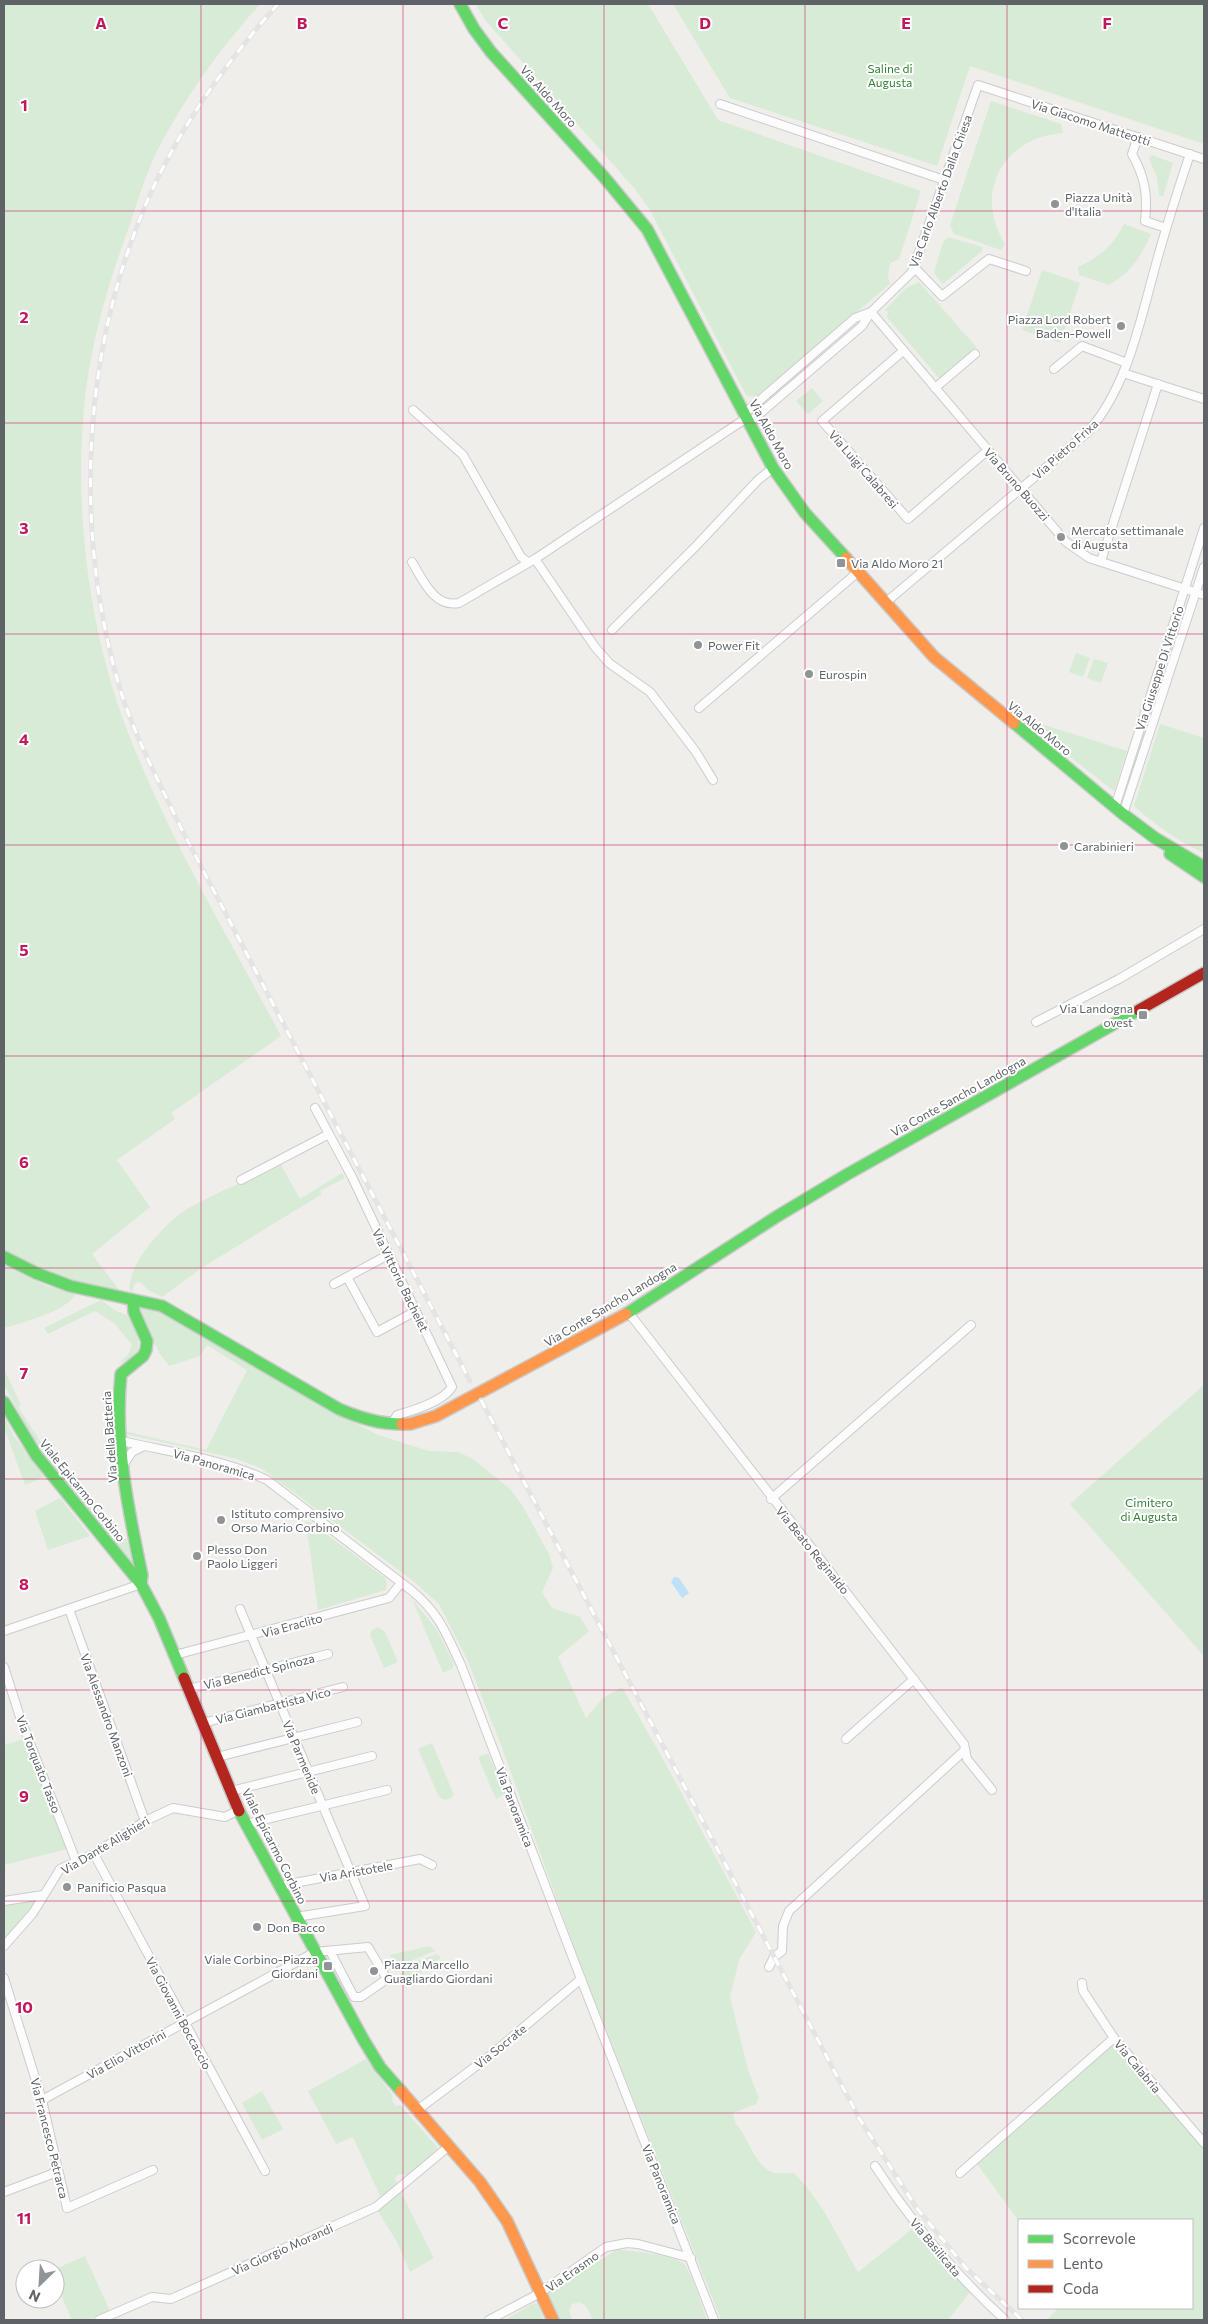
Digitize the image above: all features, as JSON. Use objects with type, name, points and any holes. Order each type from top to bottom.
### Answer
[{"type":"main road","name":"Via Aldo Moro","points":[[460,4],[478,34],[507,69],[629,205],[647,229],[748,417],[773,468],[805,513],[934,657],[1155,838]]},
{"type":"main road","points":[[1155,838],[1204,867]]},
{"type":"main road","points":[[1155,838],[1173,857],[1204,877]]},
{"type":"main road","name":"Via Conte Sancho Landogna","points":[[4,1257],[57,1282],[95,1293],[162,1306],[339,1409],[362,1419],[392,1424],[410,1424],[436,1416],[564,1349],[628,1312],[846,1175],[1204,973]]},
{"type":"main road","name":"Via della Batteria","points":[[133,1300],[134,1312],[147,1341],[146,1350],[143,1356],[121,1374],[118,1404],[123,1466],[130,1519],[142,1575],[141,1584]]},
{"type":"main road","name":"Viale Epicarmo Corbino","points":[[4,1402],[36,1455],[141,1584],[159,1618],[239,1810],[371,2053],[416,2111],[480,2182],[507,2221],[553,2320]]},
{"type":"street","name":"Via Carlo Alberto Dalla Chiesa","points":[[412,562],[435,597],[451,605],[460,603],[532,560],[748,417],[862,326],[871,312],[903,282],[914,267],[978,85]]},
{"type":"street","name":"Via Giacomo Matteotti","points":[[978,85],[1204,159]]},
{"type":"street","points":[[720,104],[944,180]]},
{"type":"street","points":[[1138,137],[1132,154],[1146,186],[1148,201],[1145,221],[1166,228]]},
{"type":"street","name":"Via Pietro Frixa","points":[[885,603],[1088,432],[1104,414],[1127,363],[1166,228],[1190,154]]},
{"type":"street","points":[[914,267],[942,296],[989,259],[1026,271]]},
{"type":"street","name":"Via Bruno Buozzi","points":[[871,312],[1066,542],[1078,552],[1101,561],[1200,594]]},
{"type":"street","points":[[1054,369],[1082,346],[1127,363]]},
{"type":"street","name":"Via Luigi Calabresi","points":[[903,351],[822,421],[908,519],[988,450]]},
{"type":"street","points":[[935,388],[975,354]]},
{"type":"street","points":[[1123,373],[1204,399]]},
{"type":"street","points":[[1101,561],[1158,384]]},
{"type":"street","points":[[413,410],[463,455],[520,557],[532,560],[595,647],[609,663],[650,692],[696,752],[714,780]]},
{"type":"street","points":[[612,630],[697,545],[758,480],[773,468]]},
{"type":"street","name":"Via Giuseppe Di Vittorio","points":[[1119,810],[1184,589],[1204,528]]},
{"type":"street","name":"Via Giuseppe Di Vittorio","points":[[1119,810],[1200,594],[1204,567]]},
{"type":"street","points":[[699,708],[858,572]]},
{"type":"street","points":[[1036,1022],[1119,979],[1204,929]]},
{"type":"street","name":"Via Vittorio Bachelet","points":[[315,1108],[452,1387],[449,1392],[419,1408],[397,1415],[392,1424]]},
{"type":"street","points":[[241,1180],[329,1134]]},
{"type":"street","points":[[334,1284],[388,1255]]},
{"type":"street","points":[[347,1277],[377,1332],[416,1311]]},
{"type":"street","name":"Via Beato Reginaldo","points":[[628,1312],[772,1499],[805,1537],[964,1744],[967,1759],[992,1790]]},
{"type":"street","points":[[772,1499],[971,1325]]},
{"type":"street","name":"Via Panoramica","points":[[122,1441],[248,1471],[267,1480],[426,1602],[437,1615],[461,1665],[714,2320]]},
{"type":"street","points":[[123,1466],[132,1452],[146,1446]]},
{"type":"street","name":"Via Eraclito","points":[[175,1655],[390,1598],[401,1583]]},
{"type":"street","points":[[4,1631],[141,1584]]},
{"type":"street","name":"Via Parmenide","points":[[240,1608],[365,1906],[296,1917]]},
{"type":"street","name":"Via Alessandro Manzoni","points":[[69,1609],[145,1821]]},
{"type":"street","name":"Via Benedict Spinoza","points":[[189,1689],[328,1654]]},
{"type":"street","name":"Via Torquato Tasso","points":[[4,1667],[22,1720],[76,1861]]},
{"type":"street","points":[[846,1739],[914,1679]]},
{"type":"street","name":"Via Giambattista Vico","points":[[203,1723],[343,1687]]},
{"type":"street","points":[[217,1756],[357,1722]]},
{"type":"street","points":[[769,1967],[774,1957],[782,1950],[783,1926],[789,1911],[965,1750]]},
{"type":"street","points":[[231,1791],[372,1756]]},
{"type":"street","points":[[246,1824],[386,1790]]},
{"type":"street","name":"Via Dante Alighieri","points":[[4,1946],[33,1913],[60,1870],[94,1854],[145,1821],[173,1808],[225,1817],[239,1810]]},
{"type":"street","name":"Via Giovanni Boccaccio","points":[[94,1854],[265,2171]]},
{"type":"street","name":"Via Aristotele","points":[[279,1886],[420,1859],[432,1865]]},
{"type":"street","points":[[4,1900],[43,1895]]},
{"type":"street","points":[[315,1952],[368,1947],[387,1979],[361,1997],[354,1997],[330,1951]]},
{"type":"street","name":"Via Elio Vittorini","points":[[42,2100],[315,1952]]},
{"type":"street","name":"Via Francesco Petrarca","points":[[4,1978],[42,2100],[54,2149],[56,2168],[67,2208],[153,2170]]},
{"type":"street","name":"Via Socrate","points":[[416,2111],[487,2058],[581,1979]]},
{"type":"street","name":"Via Calabria","points":[[1082,1983],[1082,1992],[1114,2038],[1204,2143]]},
{"type":"street","points":[[960,2173],[1114,2038]]},
{"type":"street","name":"Via Giorgio Morandi","points":[[99,2320],[152,2297],[171,2298],[376,2208],[448,2147]]},
{"type":"street","name":"Via Basilicata","points":[[875,2166],[896,2199],[943,2258],[1005,2320]]},
{"type":"street","points":[[4,2192],[52,2174],[56,2168]]},
{"type":"street","name":"Via Erasmo","points":[[489,2320],[540,2293],[606,2247],[638,2244],[691,2258]]},
{"type":"green space","points":[[4,4],[260,4],[217,56],[191,93],[168,131],[149,169],[111,280],[91,357],[83,420],[81,464],[82,510],[92,601],[101,645],[127,730],[143,770],[180,847],[281,1036],[171,1113],[175,1119],[117,1160],[150,1207],[92,1254],[120,1291],[107,1291],[77,1284],[4,1253]]},
{"type":"green space","points":[[475,4],[648,4],[718,120],[921,191],[899,259],[890,263],[888,277],[890,284],[758,395],[751,397],[746,395],[650,210],[635,189],[486,21]]},
{"type":"green space","name":"Saline di Augusta","points":[[673,4],[1204,4],[1204,144],[970,66],[937,166],[730,98]]},
{"type":"green space","points":[[991,101],[1061,124],[1063,133],[1042,137],[1024,145],[1010,156],[999,171],[993,188],[992,206],[996,225],[1005,244],[1001,250],[954,234],[950,225]]},
{"type":"green space","points":[[1152,155],[1173,163],[1163,197],[1159,195],[1157,177],[1149,159]]},
{"type":"green space","points":[[1124,224],[1151,234],[1144,250],[1129,269],[1109,285],[1079,275],[1078,267],[1105,250],[1115,239]]},
{"type":"green space","points":[[948,237],[983,247],[982,251],[943,284],[934,273],[943,242]]},
{"type":"green space","points":[[1042,270],[1080,283],[1060,343],[1022,330]]},
{"type":"green space","points":[[919,282],[977,348],[941,378],[938,377],[887,317],[888,312],[885,310],[906,288]]},
{"type":"green space","points":[[812,388],[823,401],[808,414],[796,401]]},
{"type":"green space","points":[[1185,606],[1186,610],[1126,796],[1123,798]]},
{"type":"green space","points":[[1076,653],[1090,658],[1083,677],[1069,672]]},
{"type":"green space","points":[[1094,659],[1108,663],[1101,683],[1087,678]]},
{"type":"green space","points":[[1019,717],[1127,751],[1114,791]]},
{"type":"green space","points":[[1160,724],[1204,738],[1204,853],[1167,832],[1134,806]]},
{"type":"green space","points":[[281,1165],[300,1199],[342,1173],[345,1178],[320,1191],[322,1194],[203,1267],[162,1297],[148,1290],[140,1282],[135,1283],[132,1292],[130,1291],[130,1281],[134,1269],[149,1245],[169,1223],[187,1209],[210,1197]]},
{"type":"green space","points":[[4,1265],[47,1286],[75,1294],[71,1300],[54,1311],[4,1328]]},
{"type":"green space","points":[[101,1300],[116,1311],[127,1315],[139,1335],[138,1350],[133,1357],[118,1364],[128,1355],[132,1345],[114,1323],[95,1311],[48,1334],[44,1328]]},
{"type":"green space","points":[[150,1308],[174,1318],[319,1404],[378,1435],[429,1451],[458,1452],[473,1459],[510,1489],[522,1505],[549,1554],[553,1568],[542,1592],[552,1608],[580,1617],[589,1631],[558,1657],[586,1718],[603,1698],[622,1687],[756,1932],[739,1960],[730,1997],[748,2070],[759,2098],[756,2104],[733,2113],[737,2125],[760,2163],[775,2173],[794,2173],[804,2184],[822,2208],[858,2272],[915,2227],[937,2257],[970,2292],[948,2320],[721,2320],[579,1961],[501,1745],[467,1659],[439,1604],[412,1580],[261,1468],[234,1458],[125,1434],[124,1431],[206,1450],[247,1370],[207,1345],[200,1356],[169,1366],[160,1354],[140,1316],[141,1309]]},
{"type":"green space","points":[[4,1369],[21,1405],[18,1407],[46,1450],[118,1542],[127,1538],[134,1569],[32,1437],[4,1385]]},
{"type":"green space","name":"Cimitero di Augusta","points":[[1204,1385],[1204,1656],[1070,1504]]},
{"type":"green space","points":[[4,1417],[14,1436],[44,1477],[25,1485],[4,1427]]},
{"type":"green space","points":[[60,1498],[90,1536],[48,1550],[35,1511]]},
{"type":"green space","points":[[306,1522],[310,1522],[385,1578],[386,1590],[318,1610]]},
{"type":"green space","points":[[412,1599],[437,1630],[454,1664],[453,1668],[443,1673]]},
{"type":"green space","points":[[378,1627],[385,1632],[398,1662],[384,1668],[370,1635],[372,1630]]},
{"type":"green space","points":[[24,1739],[67,1849],[4,1865],[4,1745]]},
{"type":"green space","points":[[432,1743],[454,1795],[445,1800],[439,1797],[418,1749]]},
{"type":"green space","points":[[487,1754],[504,1794],[496,1799],[478,1757]]},
{"type":"green space","points":[[33,1899],[35,1906],[4,1941],[4,1902]]},
{"type":"green space","points":[[430,1946],[435,1951],[408,1962],[398,1963],[390,1955]]},
{"type":"green space","points":[[437,1954],[441,1958],[404,1985],[401,1975],[406,1965]]},
{"type":"green space","points":[[1111,2045],[1117,2046],[1204,2147],[1204,2320],[1047,2320],[1057,2309],[1193,2309],[1193,2219],[1018,2220],[977,2164]]},
{"type":"green space","points":[[366,2059],[393,2096],[392,2101],[396,2106],[400,2105],[438,2148],[409,2176],[399,2174],[395,2178],[398,2185],[381,2198],[353,2137],[336,2144],[308,2091]]},
{"type":"green space","points":[[262,2091],[283,2129],[262,2140],[242,2103]]},
{"type":"green space","points":[[401,2192],[434,2258],[410,2272],[397,2242],[378,2211]]},
{"type":"green space","points":[[616,2250],[641,2252],[680,2261],[688,2269],[707,2320],[593,2320],[586,2306],[579,2302],[572,2304],[569,2310],[572,2320],[558,2320],[546,2294]]},
{"type":"green space","points":[[85,2256],[110,2311],[88,2320],[72,2320],[65,2304],[65,2265]]},
{"type":"green space","points":[[534,2303],[538,2305],[544,2320],[505,2320]]},
{"type":"water","points":[[674,1577],[679,1578],[689,1593],[682,1598],[671,1582]]},
{"type":"railway","points":[[278,4],[215,82],[179,138],[163,168],[136,229],[118,284],[104,341],[95,399],[91,458],[91,516],[96,575],[106,633],[120,689],[148,759],[181,828],[470,1381]]},
{"type":"railway","points":[[481,1400],[859,2118],[916,2207],[966,2268],[1022,2320]]},
{"type":"traffic: fast","points":[[460,4],[474,29],[491,52],[604,177],[647,229],[773,468],[805,513],[846,558]]},
{"type":"traffic: fast","points":[[1014,723],[1123,814],[1155,838],[1204,867]]},
{"type":"traffic: fast","points":[[1170,854],[1204,877]]},
{"type":"traffic: fast","points":[[626,1314],[776,1217],[846,1175],[1139,1010]]},
{"type":"traffic: fast","points":[[4,1257],[36,1273],[70,1286],[162,1306],[339,1409],[370,1420],[402,1424]]},
{"type":"traffic: fast","points":[[133,1300],[134,1312],[147,1341],[146,1350],[143,1356],[121,1374],[119,1424],[124,1475],[142,1575],[141,1584]]},
{"type":"traffic: fast","points":[[4,1402],[36,1455],[141,1584],[159,1618],[184,1678]]},
{"type":"traffic: fast","points":[[239,1811],[363,2039],[380,2067],[401,2091]]},
{"type":"traffic: slow","points":[[846,558],[934,657],[1014,723]]},
{"type":"traffic: slow","points":[[402,1424],[410,1424],[436,1416],[626,1314]]},
{"type":"traffic: slow","points":[[401,2091],[480,2182],[507,2221],[553,2320]]},
{"type":"traffic: jam","points":[[1139,1010],[1204,973]]},
{"type":"traffic: jam","points":[[184,1678],[239,1811]]},
{"type":"place","name":"Piazza Unità d'Italia","points":[[1055,204]]},
{"type":"place","name":"Piazza Lord Robert Baden-Powell","points":[[1121,326]]},
{"type":"place","name":"Mercato settimanale di Augusta","points":[[1061,537]]},
{"type":"place","name":"Via Aldo Moro 21","points":[[841,563]]},
{"type":"place","name":"Power Fit","points":[[698,645]]},
{"type":"place","name":"Eurospin","points":[[809,674]]},
{"type":"place","name":"Carabinieri","points":[[1064,846]]},
{"type":"place","name":"Via Landogna ovest","points":[[1143,1015]]},
{"type":"place","name":"Istituto comprensivo Orso Mario Corbino","points":[[221,1520]]},
{"type":"place","name":"Plesso Don Paolo Liggeri","points":[[197,1556]]},
{"type":"place","name":"Panificio Pasqua","points":[[67,1887]]},
{"type":"place","name":"Don Bacco","points":[[257,1927]]},
{"type":"place","name":"Viale Corbino-Piazza Giordani","points":[[328,1966]]},
{"type":"place","name":"Piazza Marcello Guagliardo Giordani","points":[[374,1971]]}]
